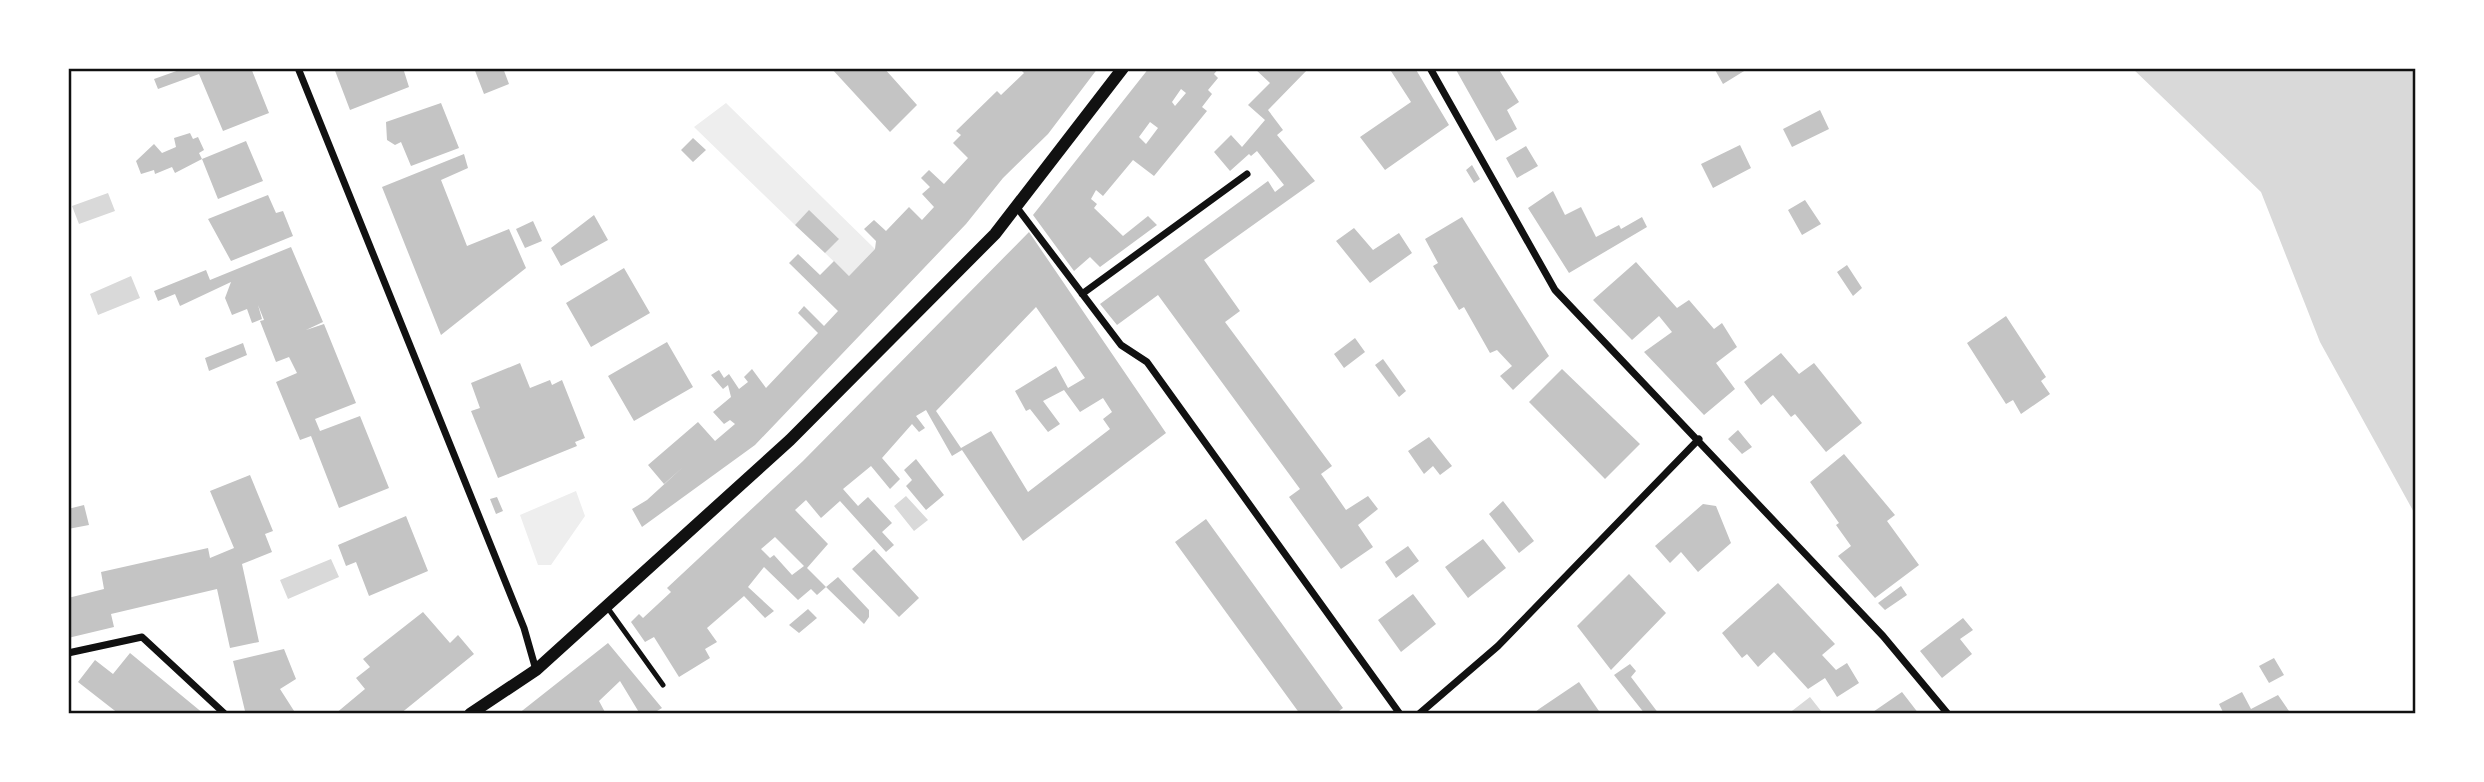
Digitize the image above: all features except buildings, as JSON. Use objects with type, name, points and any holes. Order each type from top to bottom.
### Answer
[{"type":"street","points":[[298,68],[524,628],[536,670]]},
{"type":"street","points":[[470,714],[536,670],[790,440],[995,234],[1015,204],[1123,68]]},
{"type":"street","points":[[1430,68],[1555,289],[1883,636],[1948,714]]},
{"type":"street","points":[[1082,293],[1247,174]]},
{"type":"street","points":[[1015,204],[1121,345],[1147,362],[1400,714]]},
{"type":"street","points":[[1419,714],[1498,646],[1699,439]]},
{"type":"street","points":[[68,653],[142,637],[225,714]]},
{"type":"lane","points":[[606,605],[663,684]]},
{"type":"shaded area","points":[[2132,68],[2416,68],[2416,516],[2320,342],[2261,192]]},
{"type":"shaded area","points":[[726,103],[875,249],[849,276],[825,253],[838,238],[809,211],[795,225],[694,127]]},
{"type":"shaded area","points":[[108,193],[115,211],[79,224],[72,206]]},
{"type":"shaded area","points":[[131,276],[140,298],[98,315],[90,294]]},
{"type":"shaded area","points":[[576,491],[585,516],[551,565],[538,565],[520,515]]},
{"type":"shaded area","points":[[906,496],[928,520],[914,531],[894,506]]},
{"type":"shaded area","points":[[331,559],[339,577],[288,599],[280,580]]},
{"type":"shaded area","points":[[1810,697],[1821,711],[1788,714]]}]
